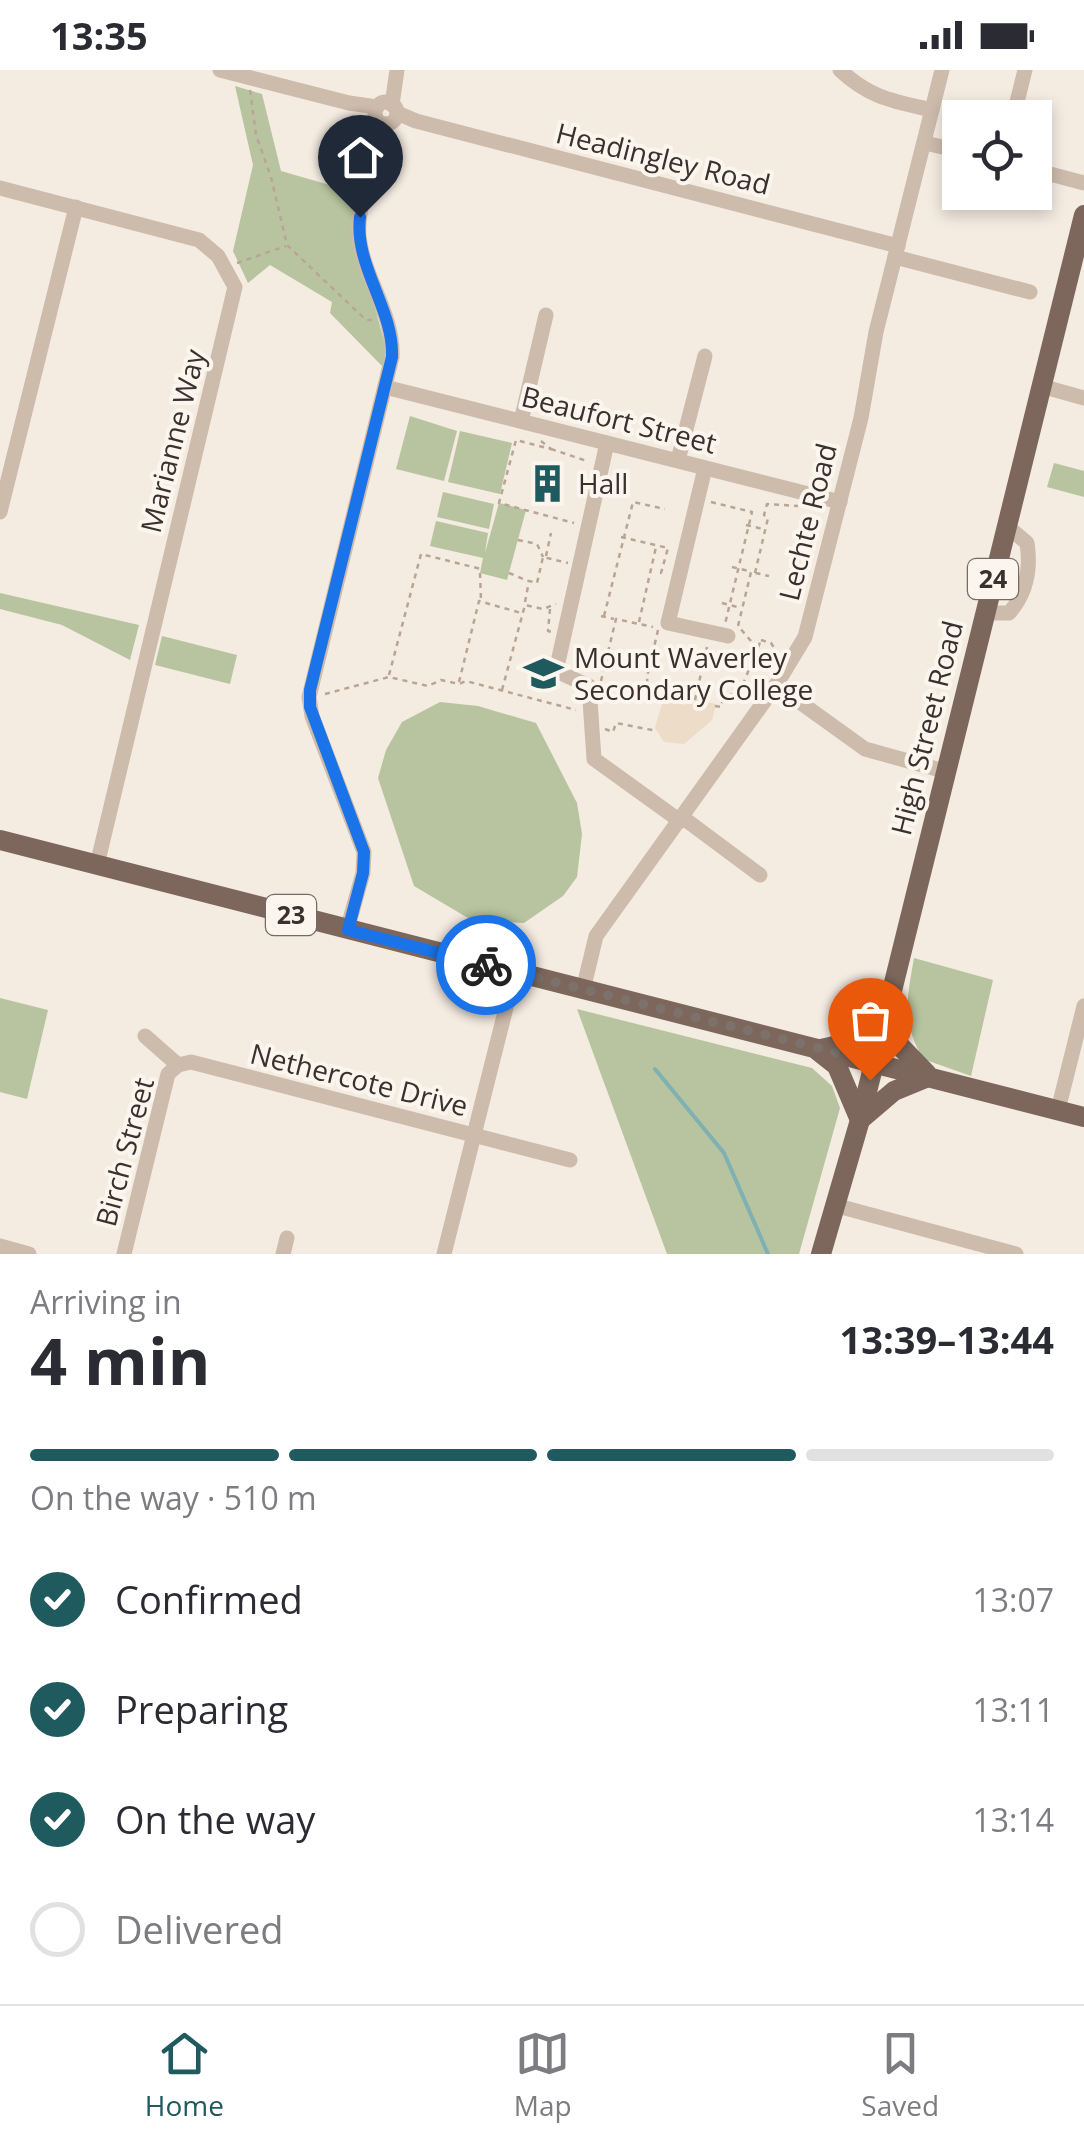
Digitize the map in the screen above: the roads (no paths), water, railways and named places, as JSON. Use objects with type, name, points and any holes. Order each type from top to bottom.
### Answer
[{"type":"main road","name":"High Street Road","points":[[821,1254],[860,1120],[1084,215]]},
{"type":"main road","name":"23","points":[[0,840],[1084,1117]]},
{"type":"main road","points":[[816,1050],[842,1046],[887,1004]]},
{"type":"main road","points":[[816,1050],[837,1066],[860,1120],[894,1091],[930,1076],[899,1045],[887,1004]]},
{"type":"street","name":"Headingley Road","points":[[220,70],[896,251],[1030,292]]},
{"type":"street","points":[[840,70],[860,89],[876,97],[932,110]]},
{"type":"street","name":"Lechte Road","points":[[582,990],[596,936],[776,685],[805,637],[942,70]]},
{"type":"street","points":[[1018,100],[1025,70]]},
{"type":"street","points":[[348,930],[363,873],[364,852],[312,716],[309,697],[392,348],[359,237],[360,217],[396,74]]},
{"type":"street","points":[[925,142],[942,147]]},
{"type":"street","points":[[1052,175],[1084,183]]},
{"type":"street","name":"Marianne Way","points":[[0,188],[199,240],[218,256],[234,286],[97,865]]},
{"type":"street","points":[[0,512],[76,207]]},
{"type":"street","points":[[522,421],[546,314]]},
{"type":"street","points":[[678,460],[705,356]]},
{"type":"street","name":"Beaufort Street","points":[[385,386],[840,502]]},
{"type":"street","points":[[1041,386],[1084,398]]},
{"type":"street","points":[[607,443],[556,671],[589,686],[594,758],[760,874]]},
{"type":"street","points":[[705,468],[668,623],[726,636]]},
{"type":"street","points":[[984,614],[1009,613],[1028,580],[1027,544],[1006,526]]},
{"type":"street","points":[[776,685],[864,749],[944,771]]},
{"type":"street","points":[[444,1254],[514,972]]},
{"type":"street","points":[[1058,1110],[1084,1006]]},
{"type":"street","points":[[145,1036],[178,1065]]},
{"type":"street","name":"Nethercote Drive","points":[[178,1065],[192,1062],[570,1160]]},
{"type":"street","name":"Birch Street","points":[[124,1254],[168,1074],[178,1065]]},
{"type":"street","points":[[834,1206],[992,1251],[1016,1254]]},
{"type":"street","points":[[0,1246],[30,1254]]},
{"type":"waterway","points":[[655,1069],[724,1153],[768,1254]]},
{"type":"place","name":"Hall","points":[[548,484]]},
{"type":"place","name":"Mount Waverley Secondary College","points":[[544,674]]}]
